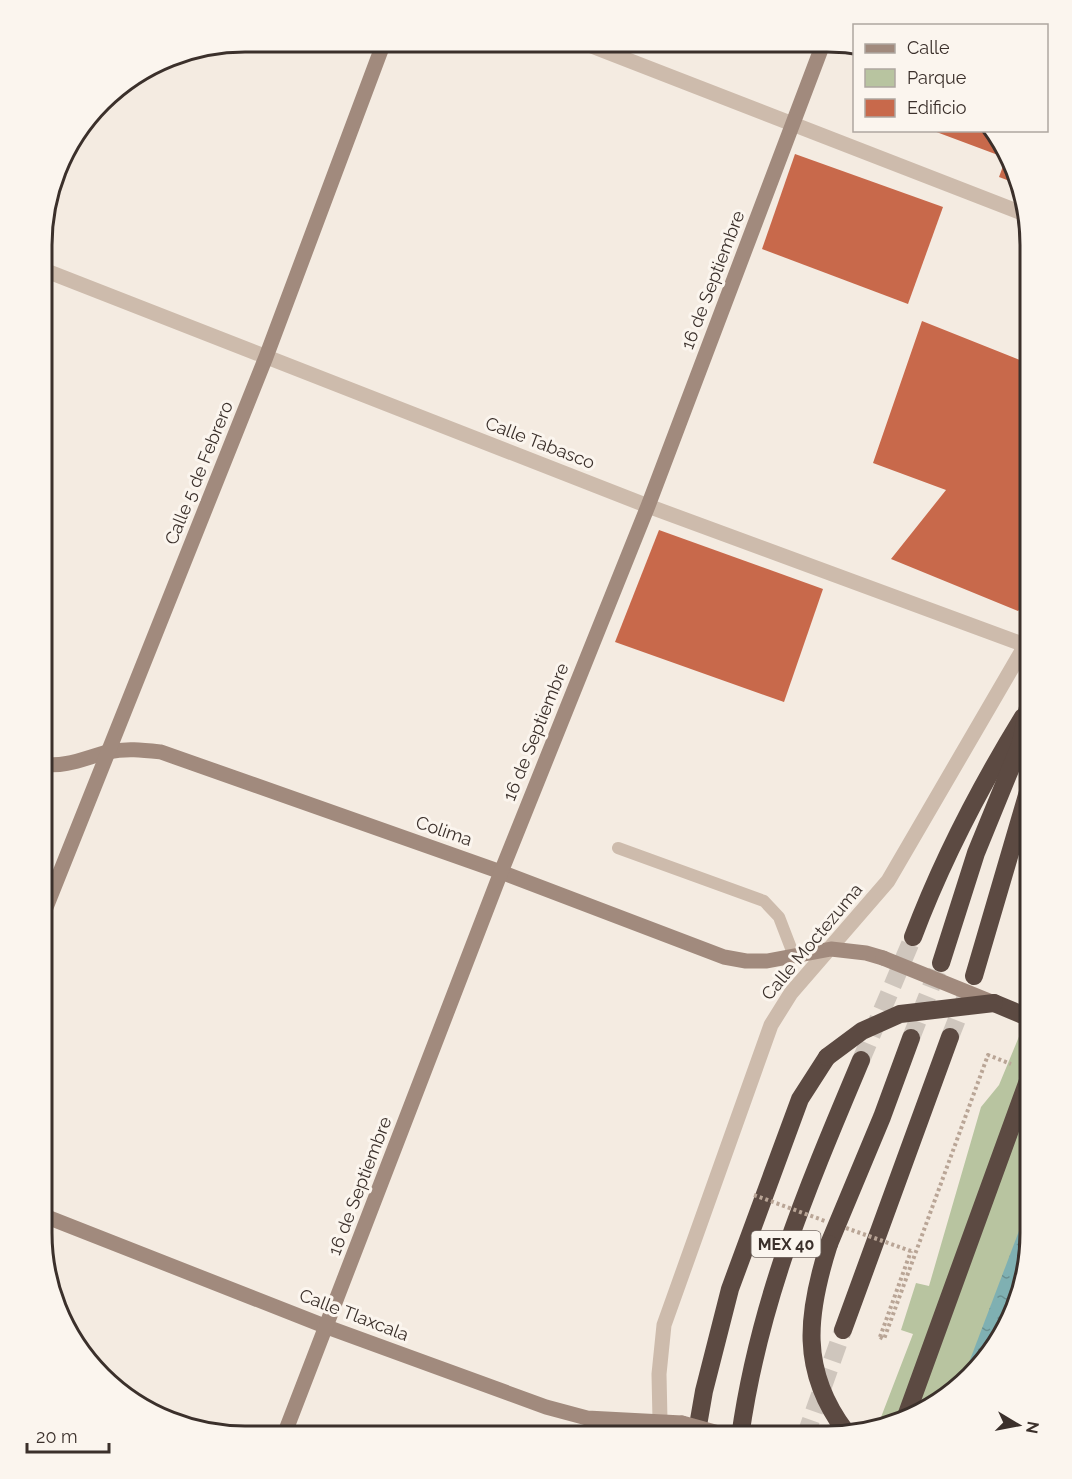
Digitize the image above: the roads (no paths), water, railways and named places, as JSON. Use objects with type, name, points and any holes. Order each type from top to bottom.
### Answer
[{"type":"highway","points":[[913,937],[934,881],[996,761],[1020,722]]},
{"type":"highway","points":[[941,963],[976,853],[1019,749]]},
{"type":"highway","points":[[974,976],[1019,819]]},
{"type":"highway","points":[[1005,867],[1019,838]]},
{"type":"highway","points":[[698,1426],[704,1391],[730,1289],[800,1100],[827,1057],[862,1031],[900,1014],[994,1003],[1019,1014]]},
{"type":"highway","points":[[843,1330],[950,1037]]},
{"type":"highway","points":[[842,1425],[825,1396],[810,1348],[810,1320],[816,1284],[829,1244],[882,1117],[911,1038]]},
{"type":"highway","name":"MEX 40","points":[[742,1426],[759,1332],[780,1260],[809,1182],[861,1060]]},
{"type":"highway","points":[[909,1408],[1019,1085]]},
{"type":"street","name":"Calle 5 de Febrero","points":[[52,892],[266,357],[380,52]]},
{"type":"street","points":[[607,52],[1016,211]]},
{"type":"street","name":"16 de Septiembre","points":[[288,1426],[501,872],[648,507],[821,52]]},
{"type":"street","name":"Calle Tabasco","points":[[52,273],[648,507],[1020,638]]},
{"type":"street","name":"Calle Moctezuma","points":[[659,1426],[659,1374],[664,1325],[771,1025],[791,993],[888,881],[1020,654]]},
{"type":"street","name":"Colima","points":[[52,766],[134,748],[161,752],[501,872],[724,957],[746,961],[767,961],[831,949],[866,953],[994,1003]]},
{"type":"street","name":"Calle Tlaxcala","points":[[52,1219],[327,1327],[546,1407],[587,1418],[625,1421],[660,1420],[692,1426]]},
{"type":"lane","points":[[618,848],[764,901],[779,917],[794,956]]},
{"type":"water","points":[[1019,1231],[1016,1271],[1000,1319],[987,1341],[968,1365]]},
{"type":"tunnel","points":[[861,1060],[913,937]]},
{"type":"tunnel","points":[[911,1038],[940,964]]},
{"type":"tunnel","points":[[950,1037],[967,994]]},
{"type":"tunnel","points":[[809,1426],[843,1330]]}]
